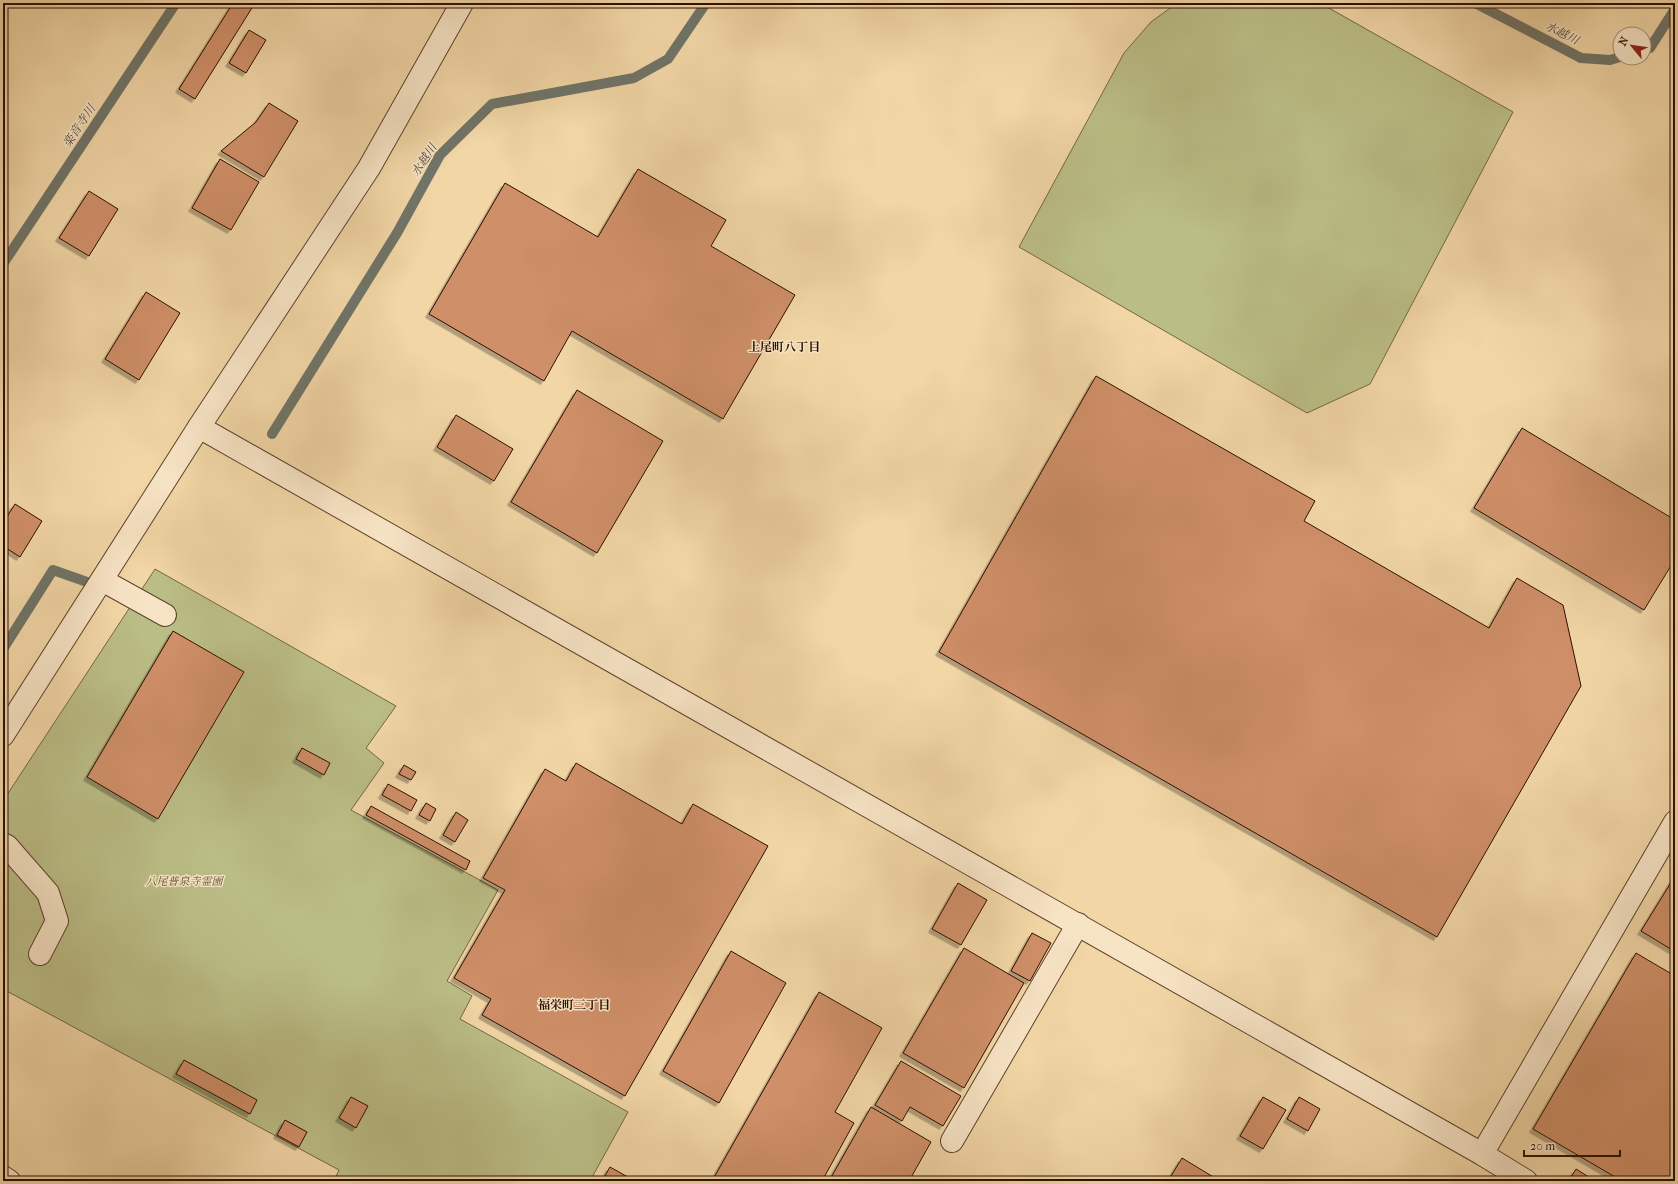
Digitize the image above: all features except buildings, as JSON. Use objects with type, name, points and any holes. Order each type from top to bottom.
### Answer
[{"type":"street","points":[[3,735],[9,717],[102,580],[199,427],[369,168],[462,3]]},
{"type":"street","points":[[199,427],[1078,924],[1482,1154],[1526,1181]]},
{"type":"street","points":[[102,580],[165,615]]},
{"type":"street","points":[[1482,1154],[1675,822]]},
{"type":"street","points":[[3,844],[7,846],[48,893],[57,921],[40,954]]},
{"type":"street","points":[[952,1140],[1078,924]]},
{"type":"street","points":[[3,1178],[9,1181]]},
{"type":"green space","points":[[1177,3],[1320,3],[1513,112],[1370,384],[1307,413],[1019,247],[1124,53],[1151,22]]},
{"type":"green space","name":"八尾普泉寺霊園","points":[[155,569],[396,706],[366,748],[384,763],[351,810],[498,890],[447,981],[472,996],[460,1019],[628,1112],[590,1181],[334,1181],[339,1170],[3,989],[3,801]]},
{"type":"waterway","name":"楽音寺川","points":[[3,264],[176,3]]},
{"type":"waterway","name":"水越川","points":[[272,434],[397,233],[440,155],[492,104],[634,78],[668,59],[706,3]]},
{"type":"waterway","name":"水越川","points":[[1475,3],[1581,58],[1612,59]]},
{"type":"waterway","name":"水越川","points":[[1652,45],[1675,9]]},
{"type":"waterway","name":"水越川","points":[[3,649],[53,570],[87,582]]},
{"type":"district","name":"上尾町八丁目","points":[[784,347]]},
{"type":"district","name":"福栄町三丁目","points":[[574,1005]]}]
